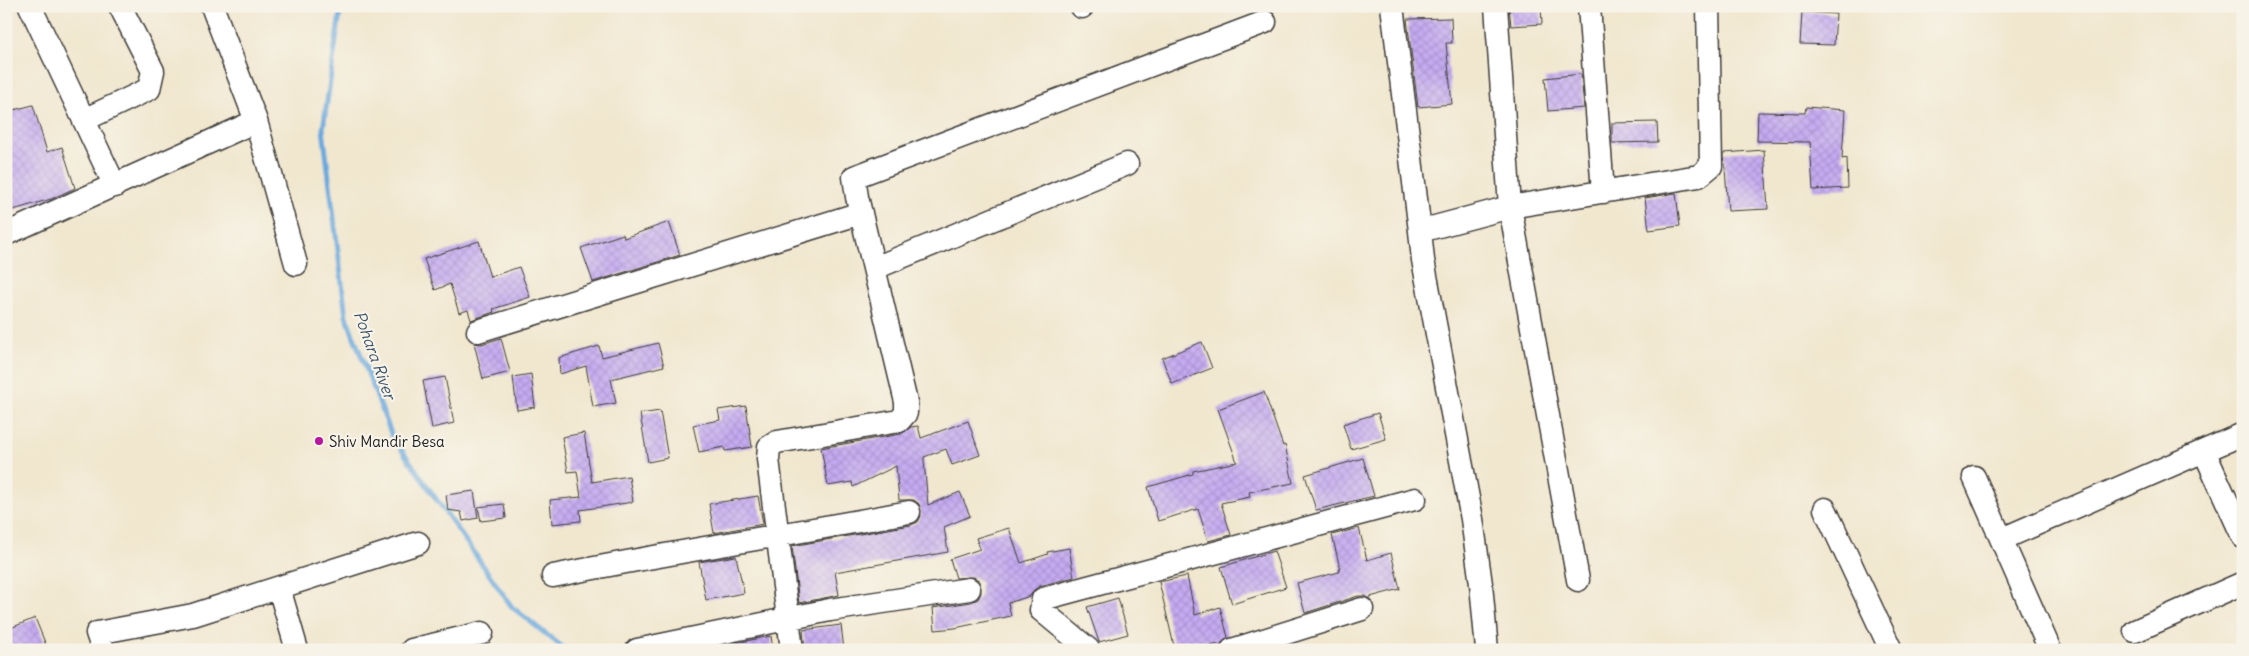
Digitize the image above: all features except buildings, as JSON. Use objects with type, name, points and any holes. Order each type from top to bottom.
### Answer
[{"type":"street","points":[[30,6],[115,186]]},
{"type":"street","points":[[84,120],[149,89],[153,71],[120,6]]},
{"type":"street","points":[[212,6],[256,121],[296,264]]},
{"type":"street","points":[[1392,6],[1423,260],[1472,519],[1482,584],[1487,650]]},
{"type":"street","points":[[1496,6],[1510,207],[1578,580]]},
{"type":"street","points":[[1589,6],[1603,192]]},
{"type":"street","points":[[1420,231],[1510,207],[1699,176],[1711,166],[1708,6]]},
{"type":"street","points":[[792,650],[768,459],[769,447],[777,442],[899,421],[906,413],[906,402],[854,177],[1265,22]]},
{"type":"street","points":[[6,234],[256,121]]},
{"type":"street","points":[[875,268],[1127,164]]},
{"type":"street","points":[[478,331],[861,213]]},
{"type":"street","points":[[2002,539],[2243,434]]},
{"type":"street","points":[[2204,451],[2243,537]]},
{"type":"street","points":[[1974,477],[2050,650]]},
{"type":"street","points":[[1086,649],[1041,610],[1043,599],[1414,499]]},
{"type":"street","points":[[1825,509],[1891,650]]},
{"type":"street","points":[[553,576],[683,551],[777,537],[909,512]]},
{"type":"street","points":[[103,650],[96,633],[192,616],[418,543]]},
{"type":"street","points":[[2135,632],[2243,582]]},
{"type":"street","points":[[279,588],[298,650]]},
{"type":"street","points":[[637,650],[830,610],[969,589]]},
{"type":"street","points":[[1232,650],[1362,609]]},
{"type":"street","points":[[412,650],[482,633]]},
{"type":"waterway","name":"Pohara River","points":[[341,6],[323,129],[346,316],[392,436],[512,607],[566,650]]},
{"type":"place","name":"Shiv Mandir Besa","points":[[319,441]]}]
